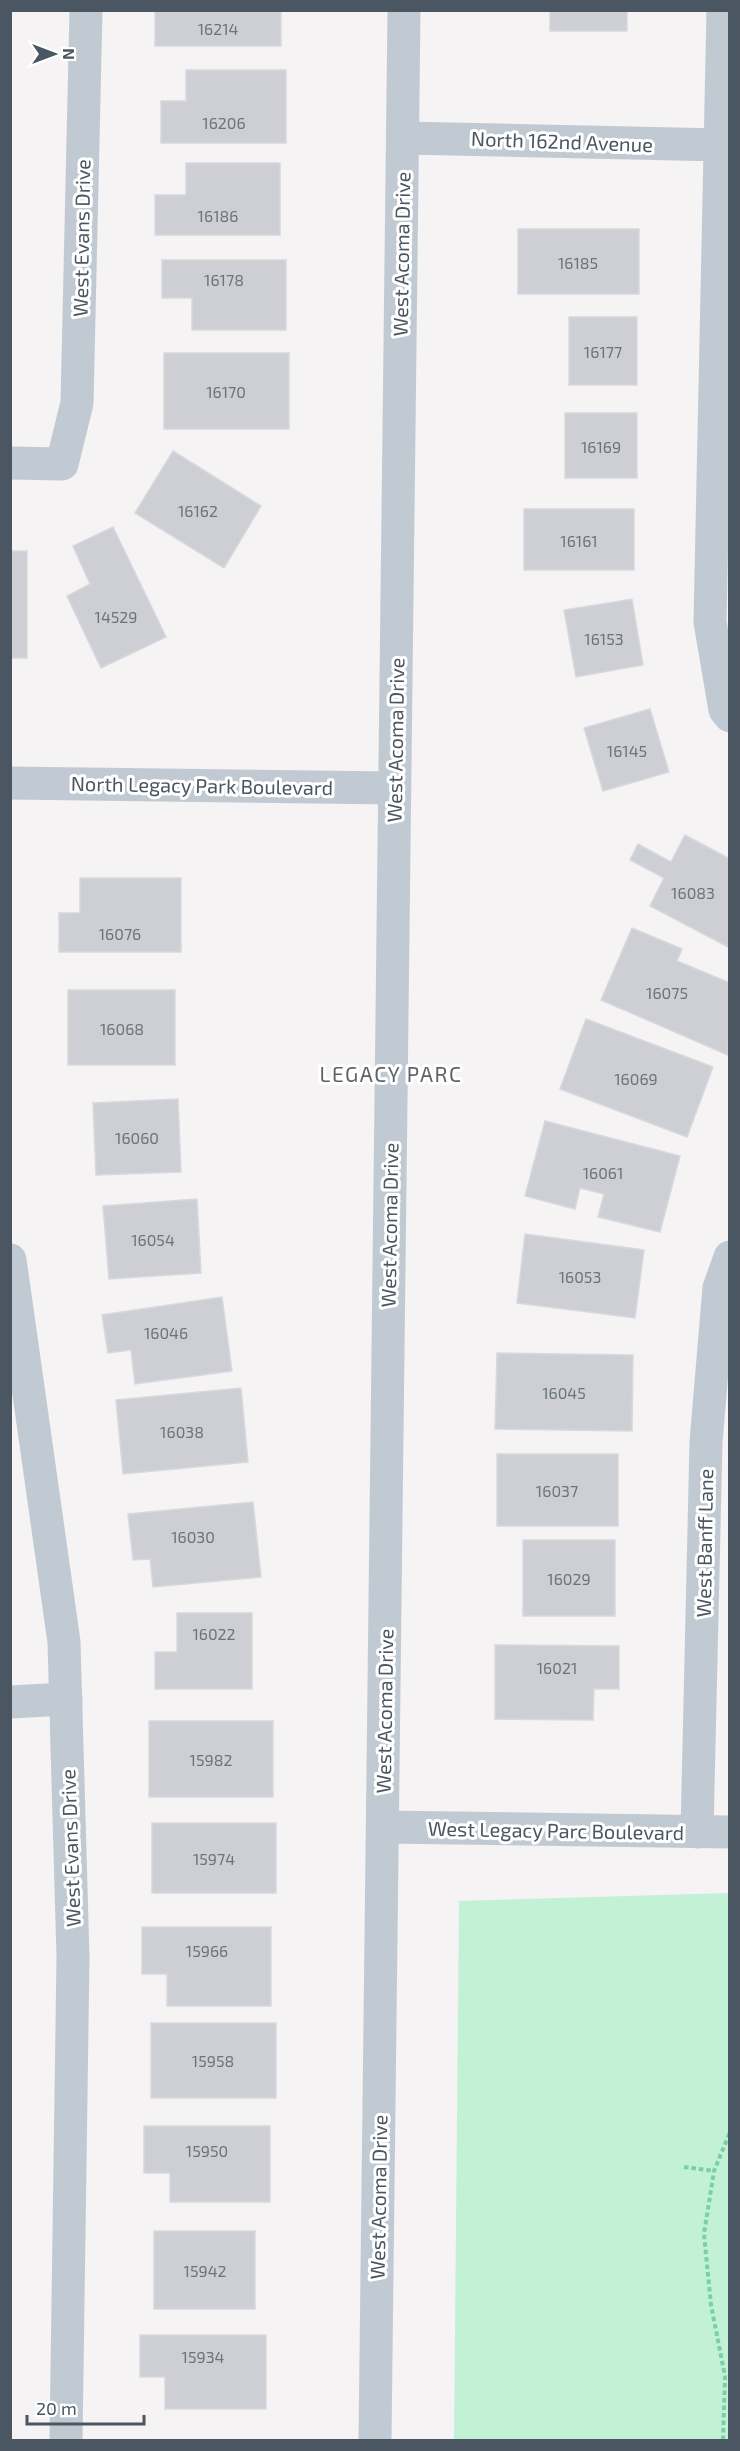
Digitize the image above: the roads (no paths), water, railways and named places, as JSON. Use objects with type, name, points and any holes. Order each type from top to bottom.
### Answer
[{"type":"street","name":"West Evans Drive","points":[[10,464],[62,464],[77,403],[86,10]]},
{"type":"street","name":"West Acoma Drive","points":[[375,2440],[404,10]]},
{"type":"street","points":[[723,10],[710,622],[725,710],[729,716]]},
{"type":"street","name":"North 162nd Avenue","points":[[403,138],[721,146]]},
{"type":"street","name":"North Legacy Park Boulevard","points":[[10,783],[394,788]]},
{"type":"street","name":"West Banff Lane","points":[[697,1832],[706,1442],[719,1288],[729,1257]]},
{"type":"street","name":"West Evans Drive","points":[[10,1260],[64,1642],[73,1957],[66,2440]]},
{"type":"street","points":[[10,1702],[66,1699]]},
{"type":"street","name":"West Legacy Parc Boulevard","points":[[383,1827],[729,1832]]},
{"type":"district","name":"LEGACY PARC","points":[[391,1073]]}]
